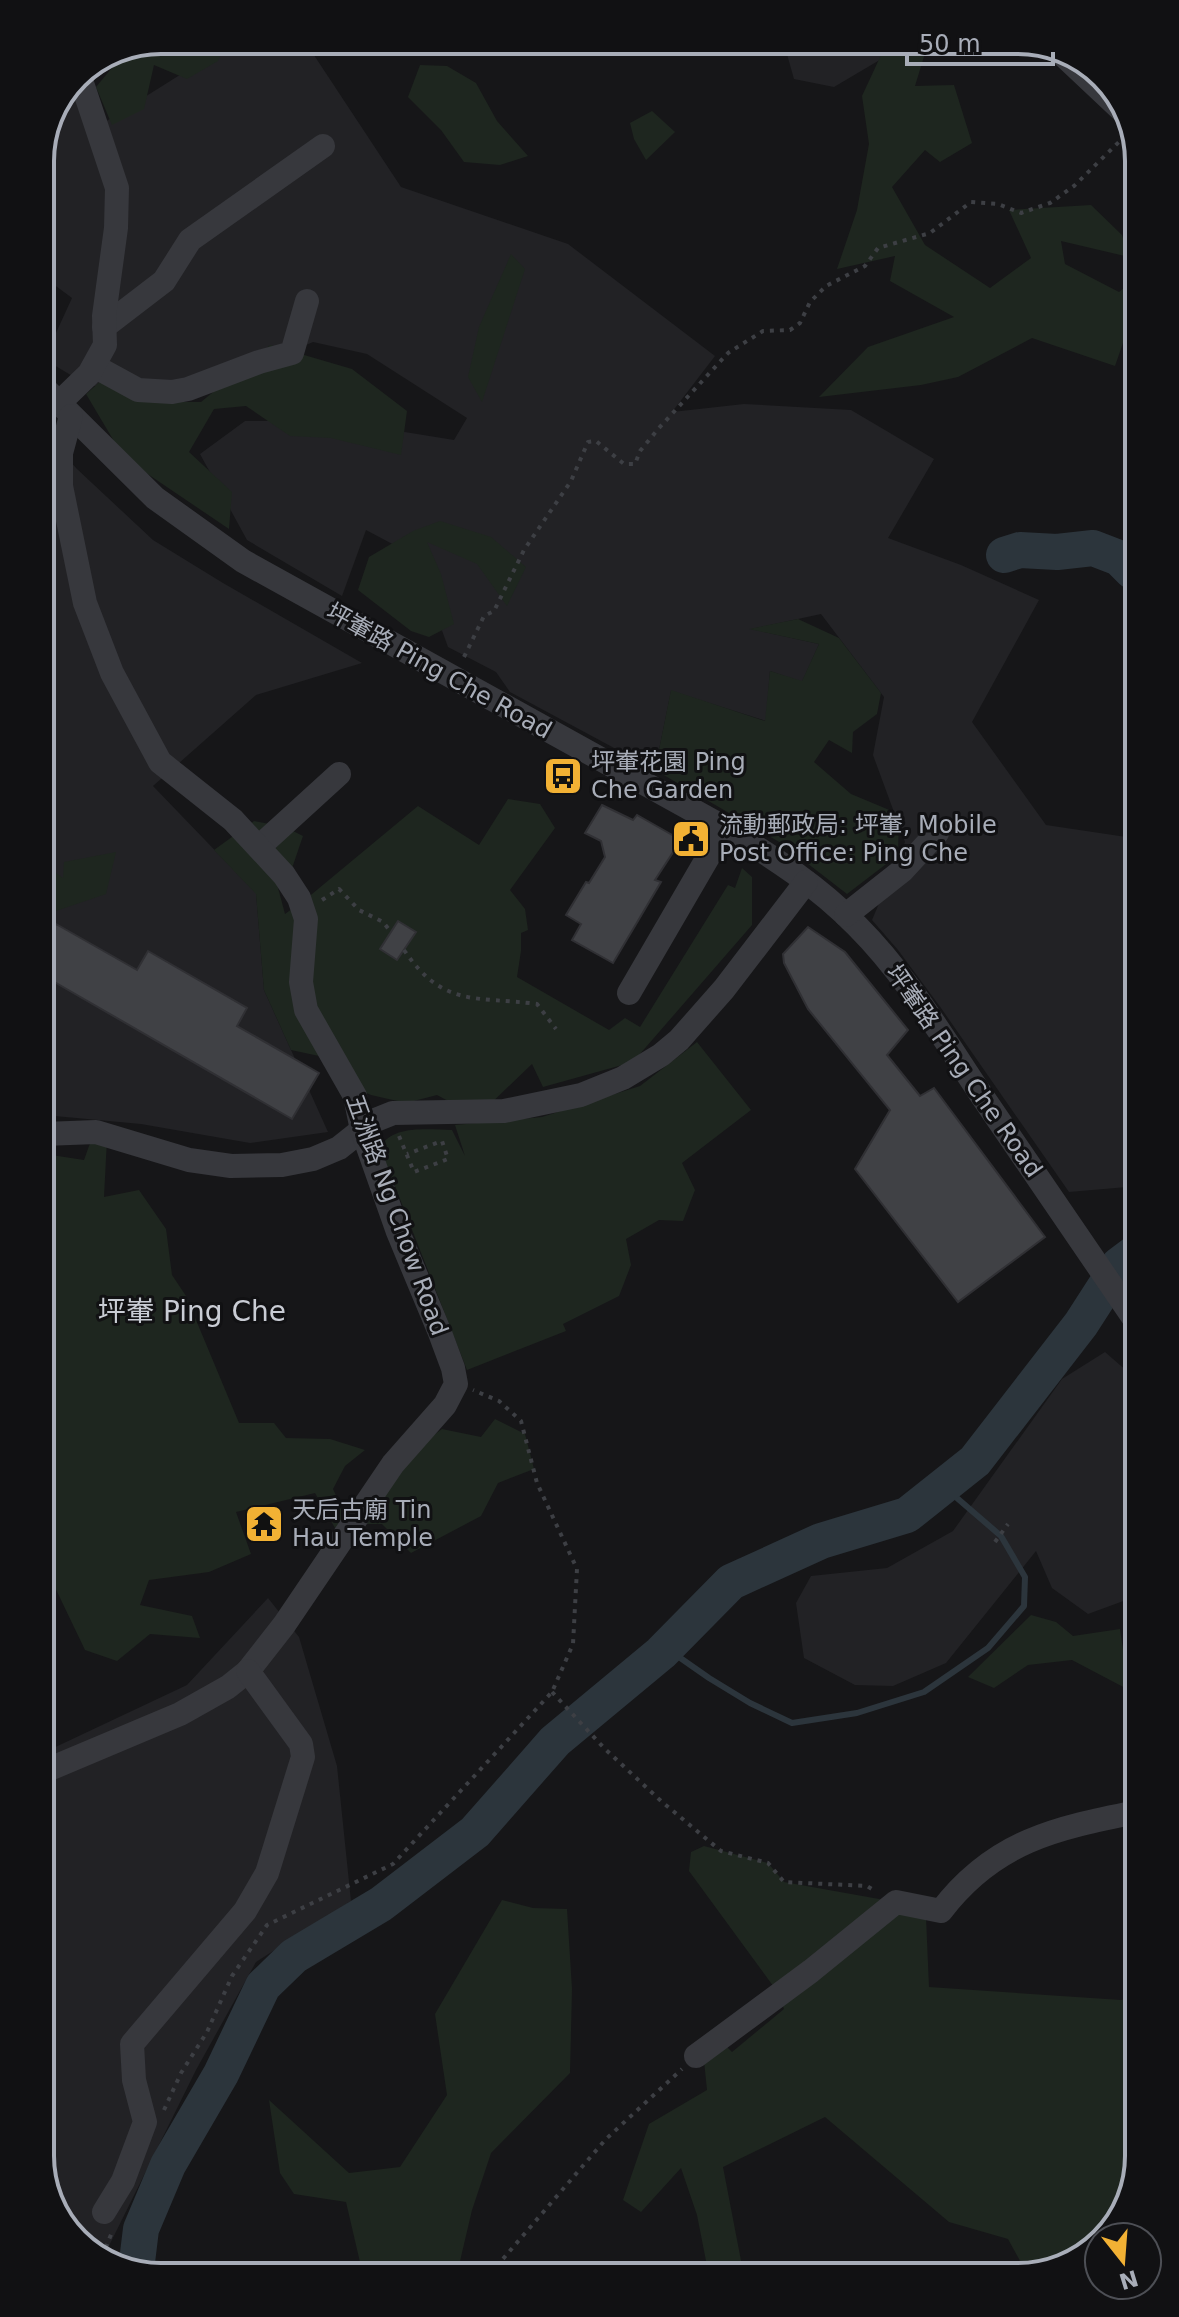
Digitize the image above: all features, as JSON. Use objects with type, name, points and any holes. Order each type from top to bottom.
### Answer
[{"type":"street","points":[[65,409],[105,345],[104,327],[116,228],[117,188],[84,88]]},
{"type":"street","points":[[104,327],[164,281],[190,240],[323,146]]},
{"type":"street","points":[[94,366],[138,390],[172,392],[188,389],[292,353],[307,301]]},
{"type":"street","name":"坪輋路 Ping Che Road","points":[[54,398],[155,498],[243,561],[725,828],[806,882],[846,915],[888,960],[929,1016],[1125,1305]]},
{"type":"street","name":"五洲路 Ng Chow Road","points":[[54,479],[61,453],[65,409]]},
{"type":"street","name":"五洲路 Ng Chow Road","points":[[54,500],[91,620],[112,673],[149,745],[160,762],[233,820],[259,847],[290,884],[305,912],[301,982],[306,1010],[353,1091],[362,1130],[398,1232],[449,1357],[456,1384]]},
{"type":"street","points":[[259,847],[339,774]]},
{"type":"street","points":[[629,993],[725,828]]},
{"type":"street","points":[[846,915],[903,870],[937,833]]},
{"type":"street","points":[[54,1134],[96,1132],[189,1160],[231,1166],[299,1163],[339,1148],[373,1121],[393,1113],[483,1113],[560,1101],[605,1086],[661,1055],[691,1029],[806,882]]},
{"type":"street","points":[[54,1767],[180,1714],[228,1687],[248,1671],[284,1625],[393,1464],[445,1405],[456,1384]]},
{"type":"street","points":[[108,2221],[145,2122],[134,2080],[132,2044],[245,1911],[267,1873],[303,1757],[301,1744],[248,1671]]},
{"type":"street","points":[[696,2056],[811,1971],[896,1902],[941,1911],[968,1878],[1002,1853],[1076,1824],[1125,1814]]},
{"type":"path","points":[[464,657],[484,616],[494,611],[524,550],[571,481],[588,442],[596,441],[624,464],[635,464],[640,451],[659,428],[728,353],[763,331],[790,330],[800,323],[810,302],[826,286],[865,266],[878,248],[930,233],[971,202],[998,204],[1021,213],[1050,203],[1074,186],[1123,138]]},
{"type":"path","points":[[314,906],[339,889],[359,910],[383,922],[391,932]]},
{"type":"path","points":[[404,950],[429,982],[474,999],[537,1004],[556,1029]]},
{"type":"path","points":[[399,1136],[414,1172],[448,1159],[442,1141],[407,1154]]},
{"type":"path","points":[[158,2122],[181,2073],[207,2032],[232,1976],[267,1925],[393,1864],[552,1692],[573,1644],[577,1569],[537,1483],[521,1421],[499,1401],[456,1384]]},
{"type":"path","points":[[995,1542],[1008,1524]]},
{"type":"path","points":[[552,1692],[604,1748],[721,1851],[768,1863],[784,1882],[867,1886],[896,1902]]},
{"type":"path","points":[[499,2263],[606,2139],[696,2056]]},
{"type":"path","points":[[104,2246],[108,2221]]},
{"type":"shaded area","points":[[221,54],[218,61],[187,79],[154,65],[144,109],[112,125],[96,87],[114,66],[140,56]]},
{"type":"shaded area","points":[[313,54],[401,187],[568,244],[715,356],[672,412],[744,404],[851,410],[934,459],[888,538],[961,565],[1039,600],[972,722],[1046,825],[1125,837],[1125,1187],[1069,1192],[941,1008],[872,920],[905,842],[873,755],[884,697],[821,614],[751,629],[819,644],[802,682],[770,671],[766,721],[671,691],[655,770],[510,692],[496,672],[448,647],[415,556],[366,530],[342,596],[247,540],[200,454],[245,421],[337,421],[454,440],[467,418],[367,354],[313,342],[211,387],[89,386],[54,365],[54,337],[72,298],[54,285],[54,154],[65,114],[82,90],[97,127],[210,56]]},
{"type":"shaded area","points":[[787,54],[883,54],[883,58],[834,87],[794,79]]},
{"type":"shaded area","points":[[882,54],[925,54],[915,86],[954,85],[972,143],[940,162],[925,150],[892,187],[925,245],[990,288],[1031,258],[1009,210],[1091,205],[1122,235],[1125,256],[1061,241],[1065,264],[1119,292],[1125,287],[1125,337],[1115,366],[1032,338],[958,377],[921,385],[819,397],[868,347],[954,317],[890,281],[895,256],[837,269],[857,210],[869,144],[862,96]]},
{"type":"shaded area","points":[[420,65],[447,66],[476,83],[497,121],[528,156],[500,165],[464,162],[441,130],[408,97]]},
{"type":"shaded area","points":[[652,111],[675,132],[646,160],[634,139],[630,123]]},
{"type":"shaded area","points":[[511,254],[525,269],[482,402],[468,377],[479,327]]},
{"type":"shaded area","points":[[270,345],[352,369],[407,411],[401,455],[331,438],[290,436],[246,406],[214,409],[189,452],[232,492],[229,529],[124,458],[86,394],[118,366],[150,402],[201,402]]},
{"type":"shaded area","points":[[54,443],[153,540],[362,663],[256,695],[153,786],[256,893],[264,990],[328,1132],[250,1143],[141,1124],[54,1116]]},
{"type":"shaded area","points":[[440,521],[491,537],[526,567],[507,606],[477,564],[427,542],[441,574],[454,624],[429,637],[411,631],[358,590],[369,557],[413,531]]},
{"type":"shaded area","points":[[798,619],[839,638],[881,693],[877,714],[853,732],[852,753],[829,740],[814,762],[851,794],[899,814],[898,855],[847,894],[781,843],[655,770],[671,690],[765,721],[770,671],[802,681],[819,644],[749,629]]},
{"type":"shaded area","points":[[508,799],[540,804],[555,828],[510,890],[525,909],[528,930],[521,933],[517,977],[609,1030],[625,1018],[640,1027],[728,885],[735,888],[742,868],[752,877],[752,925],[633,1062],[543,1087],[532,1064],[483,1111],[465,1110],[437,1095],[406,1103],[371,1095],[355,1088],[319,1056],[291,1050],[264,990],[256,894],[214,850],[254,821],[285,827],[303,836],[289,877],[277,884],[285,914],[418,806],[479,845]]},
{"type":"shaded area","points":[[116,852],[106,894],[54,912],[54,871],[63,878],[64,862]]},
{"type":"shaded area","points":[[697,1042],[751,1110],[682,1163],[695,1190],[683,1221],[659,1220],[626,1239],[631,1265],[619,1296],[563,1324],[566,1331],[467,1370],[380,1148],[386,1140],[402,1132],[452,1130],[465,1156],[455,1125],[542,1117],[640,1086]]},
{"type":"shaded area","points":[[93,1135],[107,1139],[104,1197],[139,1190],[166,1229],[172,1275],[186,1296],[239,1423],[274,1423],[286,1438],[330,1439],[365,1450],[345,1466],[333,1489],[343,1511],[371,1497],[420,1445],[442,1429],[481,1437],[495,1419],[525,1434],[534,1469],[498,1483],[481,1516],[411,1553],[382,1524],[353,1524],[335,1528],[315,1493],[236,1512],[251,1554],[209,1572],[149,1580],[140,1605],[192,1616],[200,1638],[150,1634],[117,1661],[85,1650],[54,1585],[54,1155],[84,1160]]},
{"type":"shaded area","points":[[1105,1352],[1125,1369],[1125,1600],[1088,1614],[1052,1588],[1036,1551],[946,1663],[893,1686],[855,1685],[804,1658],[796,1603],[811,1576],[887,1568],[953,1531],[1062,1379]]},
{"type":"shaded area","points":[[268,1598],[299,1637],[337,1766],[351,1901],[256,1962],[196,2070],[108,2248],[85,2232],[76,2221],[62,2197],[56,2177],[54,1748],[187,1685]]},
{"type":"shaded area","points":[[1031,1615],[1056,1622],[1073,1636],[1120,1629],[1125,1688],[1072,1660],[1028,1665],[994,1688],[968,1677]]},
{"type":"shaded area","points":[[704,1846],[768,1863],[784,1882],[896,1902],[926,1917],[929,1987],[1125,1999],[1124,2170],[1117,2197],[1102,2221],[1083,2221],[1083,2240],[1059,2255],[1021,2263],[1008,2239],[949,2222],[825,2117],[723,2167],[741,2263],[706,2263],[697,2215],[681,2168],[641,2212],[623,2200],[649,2124],[707,2090],[703,2051],[719,2039],[732,2052],[784,2009],[779,1994],[689,1871],[691,1852]]},
{"type":"shaded area","points":[[502,1900],[533,1908],[567,1909],[572,1989],[570,2073],[491,2153],[472,2210],[460,2263],[360,2263],[346,2202],[294,2194],[280,2173],[269,2100],[349,2173],[400,2167],[447,2095],[435,2014]]},
{"type":"building","points":[[602,805],[633,820],[637,815],[681,840],[655,880],[661,882],[613,963],[572,940],[581,924],[566,915],[605,857],[601,841],[585,833]]},
{"type":"building","points":[[398,921],[416,932],[397,960],[380,949]]},
{"type":"building","points":[[56,924],[137,970],[148,951],[247,1008],[237,1026],[319,1073],[292,1119],[54,982]]},
{"type":"building","points":[[808,927],[845,952],[908,1030],[887,1055],[920,1096],[934,1088],[1045,1237],[958,1302],[855,1169],[890,1110],[808,1009],[784,963],[783,954]]},
{"type":"waterway","points":[[1004,555],[1020,550],[1057,552],[1093,548],[1119,558],[1125,564]]},
{"type":"waterway","points":[[137,2260],[141,2229],[168,2165],[221,2074],[263,1986],[294,1956],[381,1904],[475,1832],[555,1741],[661,1653],[731,1582],[821,1541],[907,1515],[975,1461],[1081,1324],[1125,1260]]},
{"type":"waterway","points":[[666,1648],[750,1703],[792,1723],[857,1713],[924,1692],[988,1648],[1024,1606],[1025,1577],[1001,1536],[943,1486]]},
{"type":"place","name":"坪輋花園 Ping Che Garden","points":[[563,776]]},
{"type":"place","name":"流動郵政局: 坪輋, Mobile Post Office: Ping Che","points":[[691,839]]},
{"type":"place","name":"天后古廟 Tin Hau Temple","points":[[264,1524]]},
{"type":"district","name":"坪輋 Ping Che","points":[[192,1311]]}]
